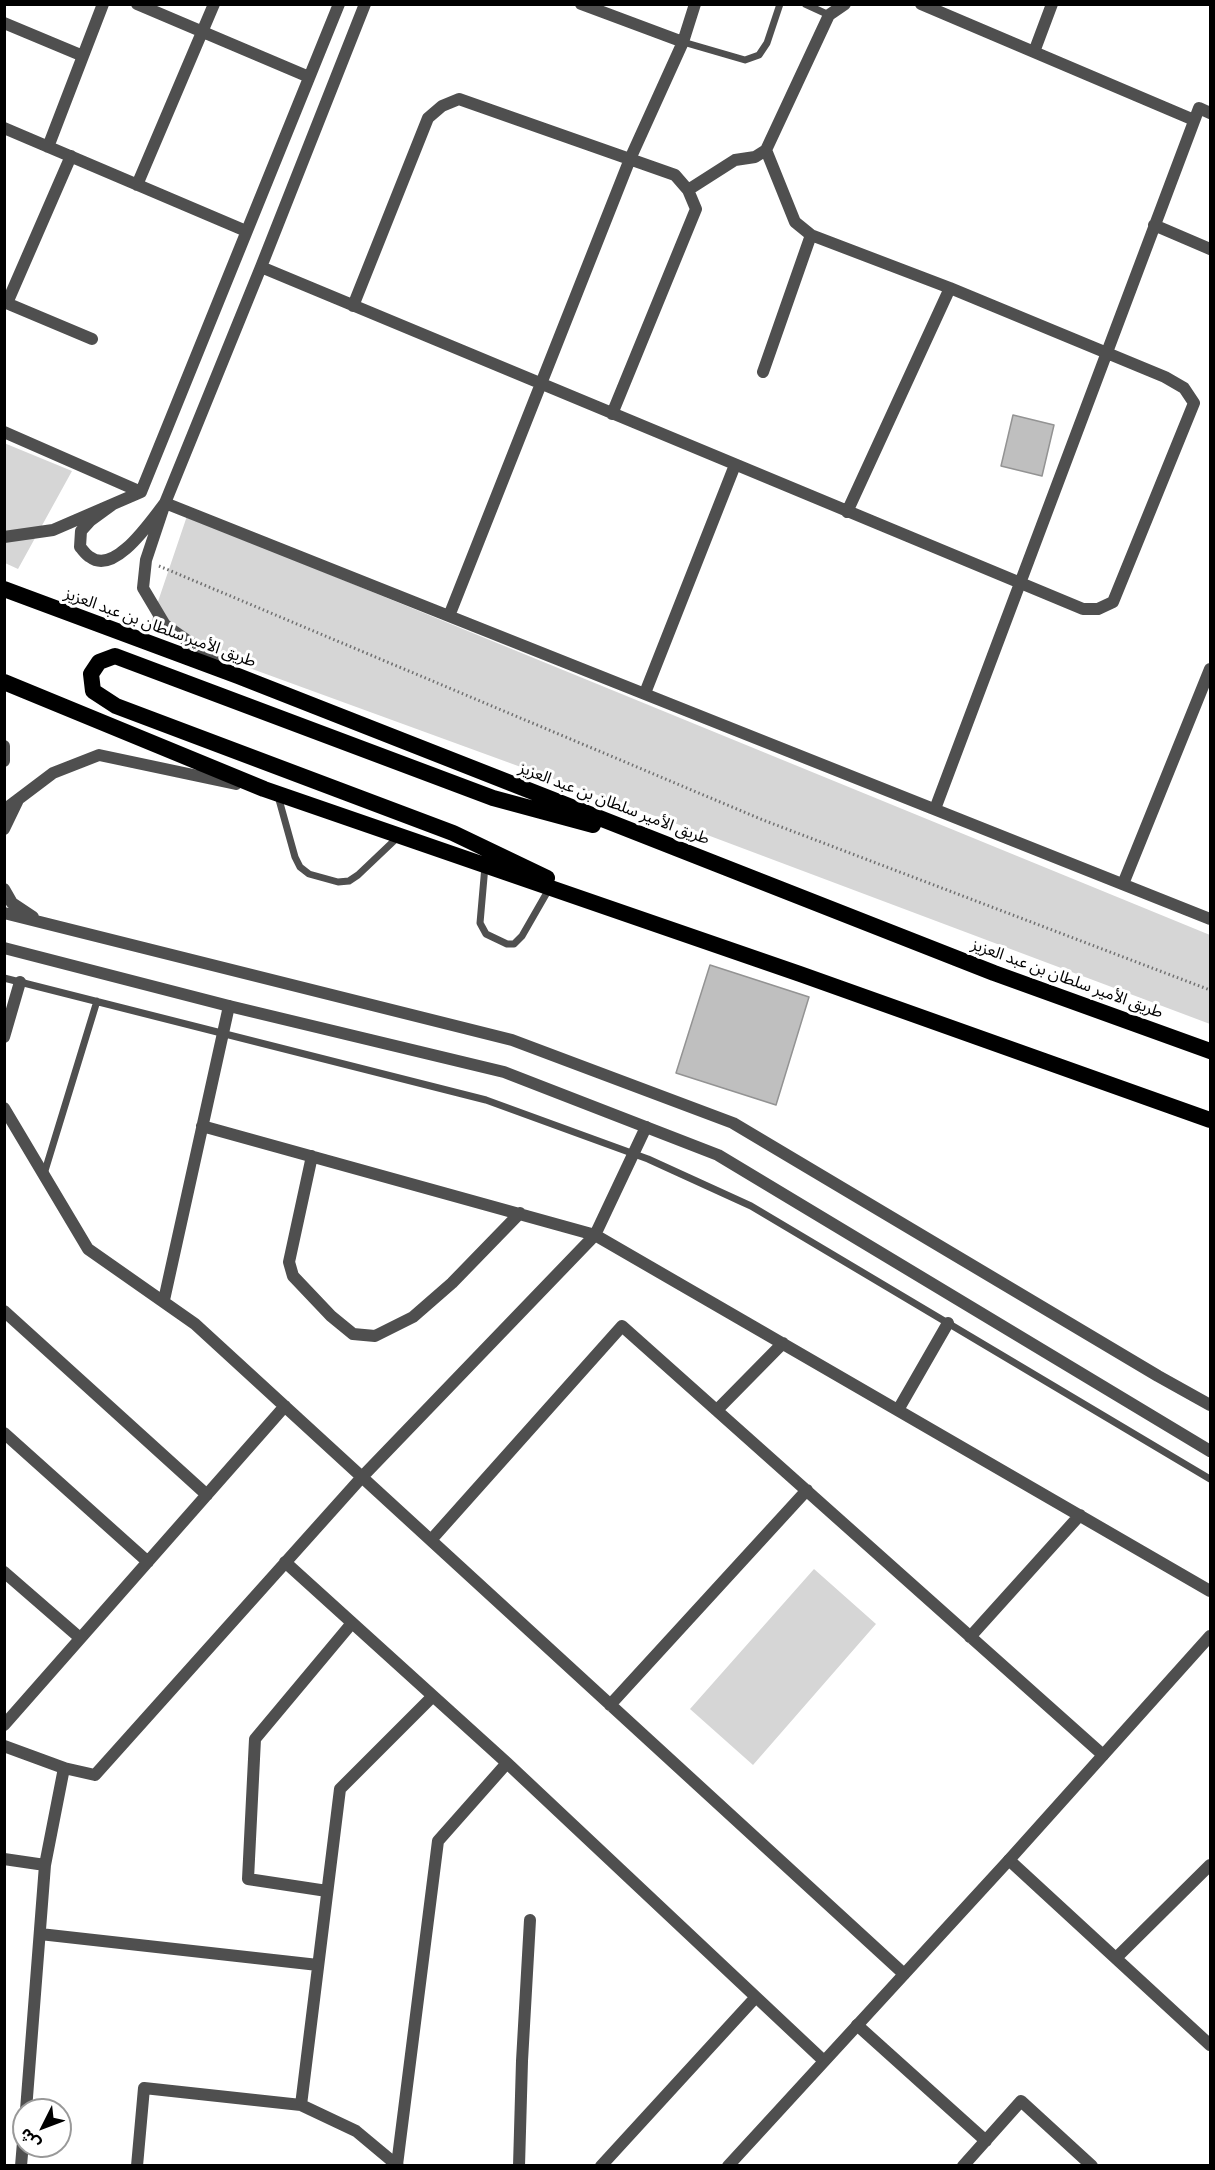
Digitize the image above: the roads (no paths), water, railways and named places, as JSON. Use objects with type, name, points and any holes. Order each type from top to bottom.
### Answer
[{"type":"highway","name":"طريق الأمير سلطان بن عبد العزيز","points":[[4,589],[238,676],[993,973],[1210,1051]]},
{"type":"highway","points":[[624,914],[453,833],[116,706],[93,691],[91,674],[99,662],[115,656],[493,798],[670,845]]},
{"type":"highway","points":[[4,682],[270,791],[1210,1120]]},
{"type":"street","points":[[48,147],[103,4]]},
{"type":"street","points":[[137,4],[309,77]]},
{"type":"street","points":[[137,185],[214,4]]},
{"type":"street","points":[[4,537],[53,530],[141,492],[339,4]]},
{"type":"street","points":[[238,676],[165,625],[143,588],[146,560],[165,502],[365,4]]},
{"type":"street","points":[[580,4],[683,42]]},
{"type":"street","points":[[449,616],[630,159],[683,42],[695,4]]},
{"type":"street","points":[[688,189],[735,160],[755,158],[766,150],[829,15],[845,4]]},
{"type":"street","points":[[921,4],[1194,120]]},
{"type":"street","points":[[1034,52],[1052,4]]},
{"type":"street","points":[[4,23],[84,56]]},
{"type":"street","points":[[353,306],[428,118],[442,106],[459,99],[675,176],[688,189],[696,209],[612,414]]},
{"type":"street","points":[[935,809],[1194,120],[1199,108],[1210,113]]},
{"type":"street","points":[[4,128],[246,231]]},
{"type":"street","points":[[261,267],[1018,584],[1083,609],[1098,609],[1113,602],[1194,403],[1184,388],[1165,377],[950,288],[811,235],[795,222],[766,150]]},
{"type":"street","points":[[71,156],[6,302],[92,339]]},
{"type":"street","points":[[1154,225],[1210,249]]},
{"type":"street","points":[[764,372],[811,235]]},
{"type":"street","points":[[847,512],[950,288]]},
{"type":"street","points":[[4,432],[141,492]]},
{"type":"street","points":[[645,693],[735,465]]},
{"type":"street","points":[[112,505],[90,521],[81,531],[80,547],[91,559],[105,561],[124,552],[165,502]]},
{"type":"street","points":[[165,502],[1210,919]]},
{"type":"street","points":[[1123,884],[1210,669]]},
{"type":"street","points":[[4,746],[4,761]]},
{"type":"street","points":[[4,810],[53,772],[99,755],[270,791]]},
{"type":"street","points":[[4,829],[18,799]]},
{"type":"street","points":[[4,889],[12,903],[39,922]]},
{"type":"street","points":[[4,913],[512,1040],[733,1123],[1210,1405]]},
{"type":"street","points":[[4,948],[229,1006],[504,1072],[718,1155],[1210,1450]]},
{"type":"street","points":[[4,1037],[20,982]]},
{"type":"street","points":[[164,1300],[229,1006]]},
{"type":"street","points":[[4,1108],[88,1249],[164,1300],[195,1324],[904,1974]]},
{"type":"street","points":[[202,1126],[595,1235],[1210,1591]]},
{"type":"street","points":[[4,1746],[64,1768],[95,1775],[362,1477],[595,1235],[646,1127]]},
{"type":"street","points":[[312,1156],[289,1262],[293,1276],[331,1316],[352,1334],[375,1336],[413,1317],[452,1283],[520,1213]]},
{"type":"street","points":[[4,1311],[207,1495]]},
{"type":"street","points":[[898,1410],[948,1323]]},
{"type":"street","points":[[431,1540],[622,1326],[1103,1755]]},
{"type":"street","points":[[717,1410],[783,1343]]},
{"type":"street","points":[[4,1725],[285,1406]]},
{"type":"street","points":[[4,1433],[148,1562]]},
{"type":"street","points":[[610,1705],[807,1490]]},
{"type":"street","points":[[970,1637],[1080,1515]]},
{"type":"street","points":[[285,1562],[507,1762],[824,2061]]},
{"type":"street","points":[[4,1572],[80,1638]]},
{"type":"street","points":[[327,1891],[248,1879],[255,1739],[352,1623]]},
{"type":"street","points":[[728,2166],[1009,1860],[1210,1636]]},
{"type":"street","points":[[301,2105],[340,1789],[433,1696]]},
{"type":"street","points":[[397,2165],[438,1841],[507,1762]]},
{"type":"street","points":[[27,2098],[45,1865],[64,1768]]},
{"type":"street","points":[[4,1859],[45,1865]]},
{"type":"street","points":[[1009,1860],[1210,2045]]},
{"type":"street","points":[[1116,1958],[1210,1865]]},
{"type":"street","points":[[519,2166],[530,1920]]},
{"type":"street","points":[[40,1934],[318,1965]]},
{"type":"street","points":[[601,2166],[755,1998]]},
{"type":"street","points":[[857,2025],[986,2141]]},
{"type":"street","points":[[137,2166],[144,2088],[301,2105],[356,2131],[397,2165]]},
{"type":"street","points":[[963,2166],[1021,2101],[1092,2166]]},
{"type":"lane","points":[[683,42],[745,60],[759,56],[780,4]]},
{"type":"lane","points":[[805,4],[829,15]]},
{"type":"lane","points":[[270,791],[295,857],[300,867],[309,874],[338,882],[349,881],[399,836]]},
{"type":"lane","points":[[485,866],[480,923],[486,934],[507,944],[514,944],[522,936],[549,888]]},
{"type":"lane","points":[[4,978],[486,1100],[634,1154],[751,1206],[1210,1479]]},
{"type":"lane","points":[[44,1173],[97,1001]]}]
